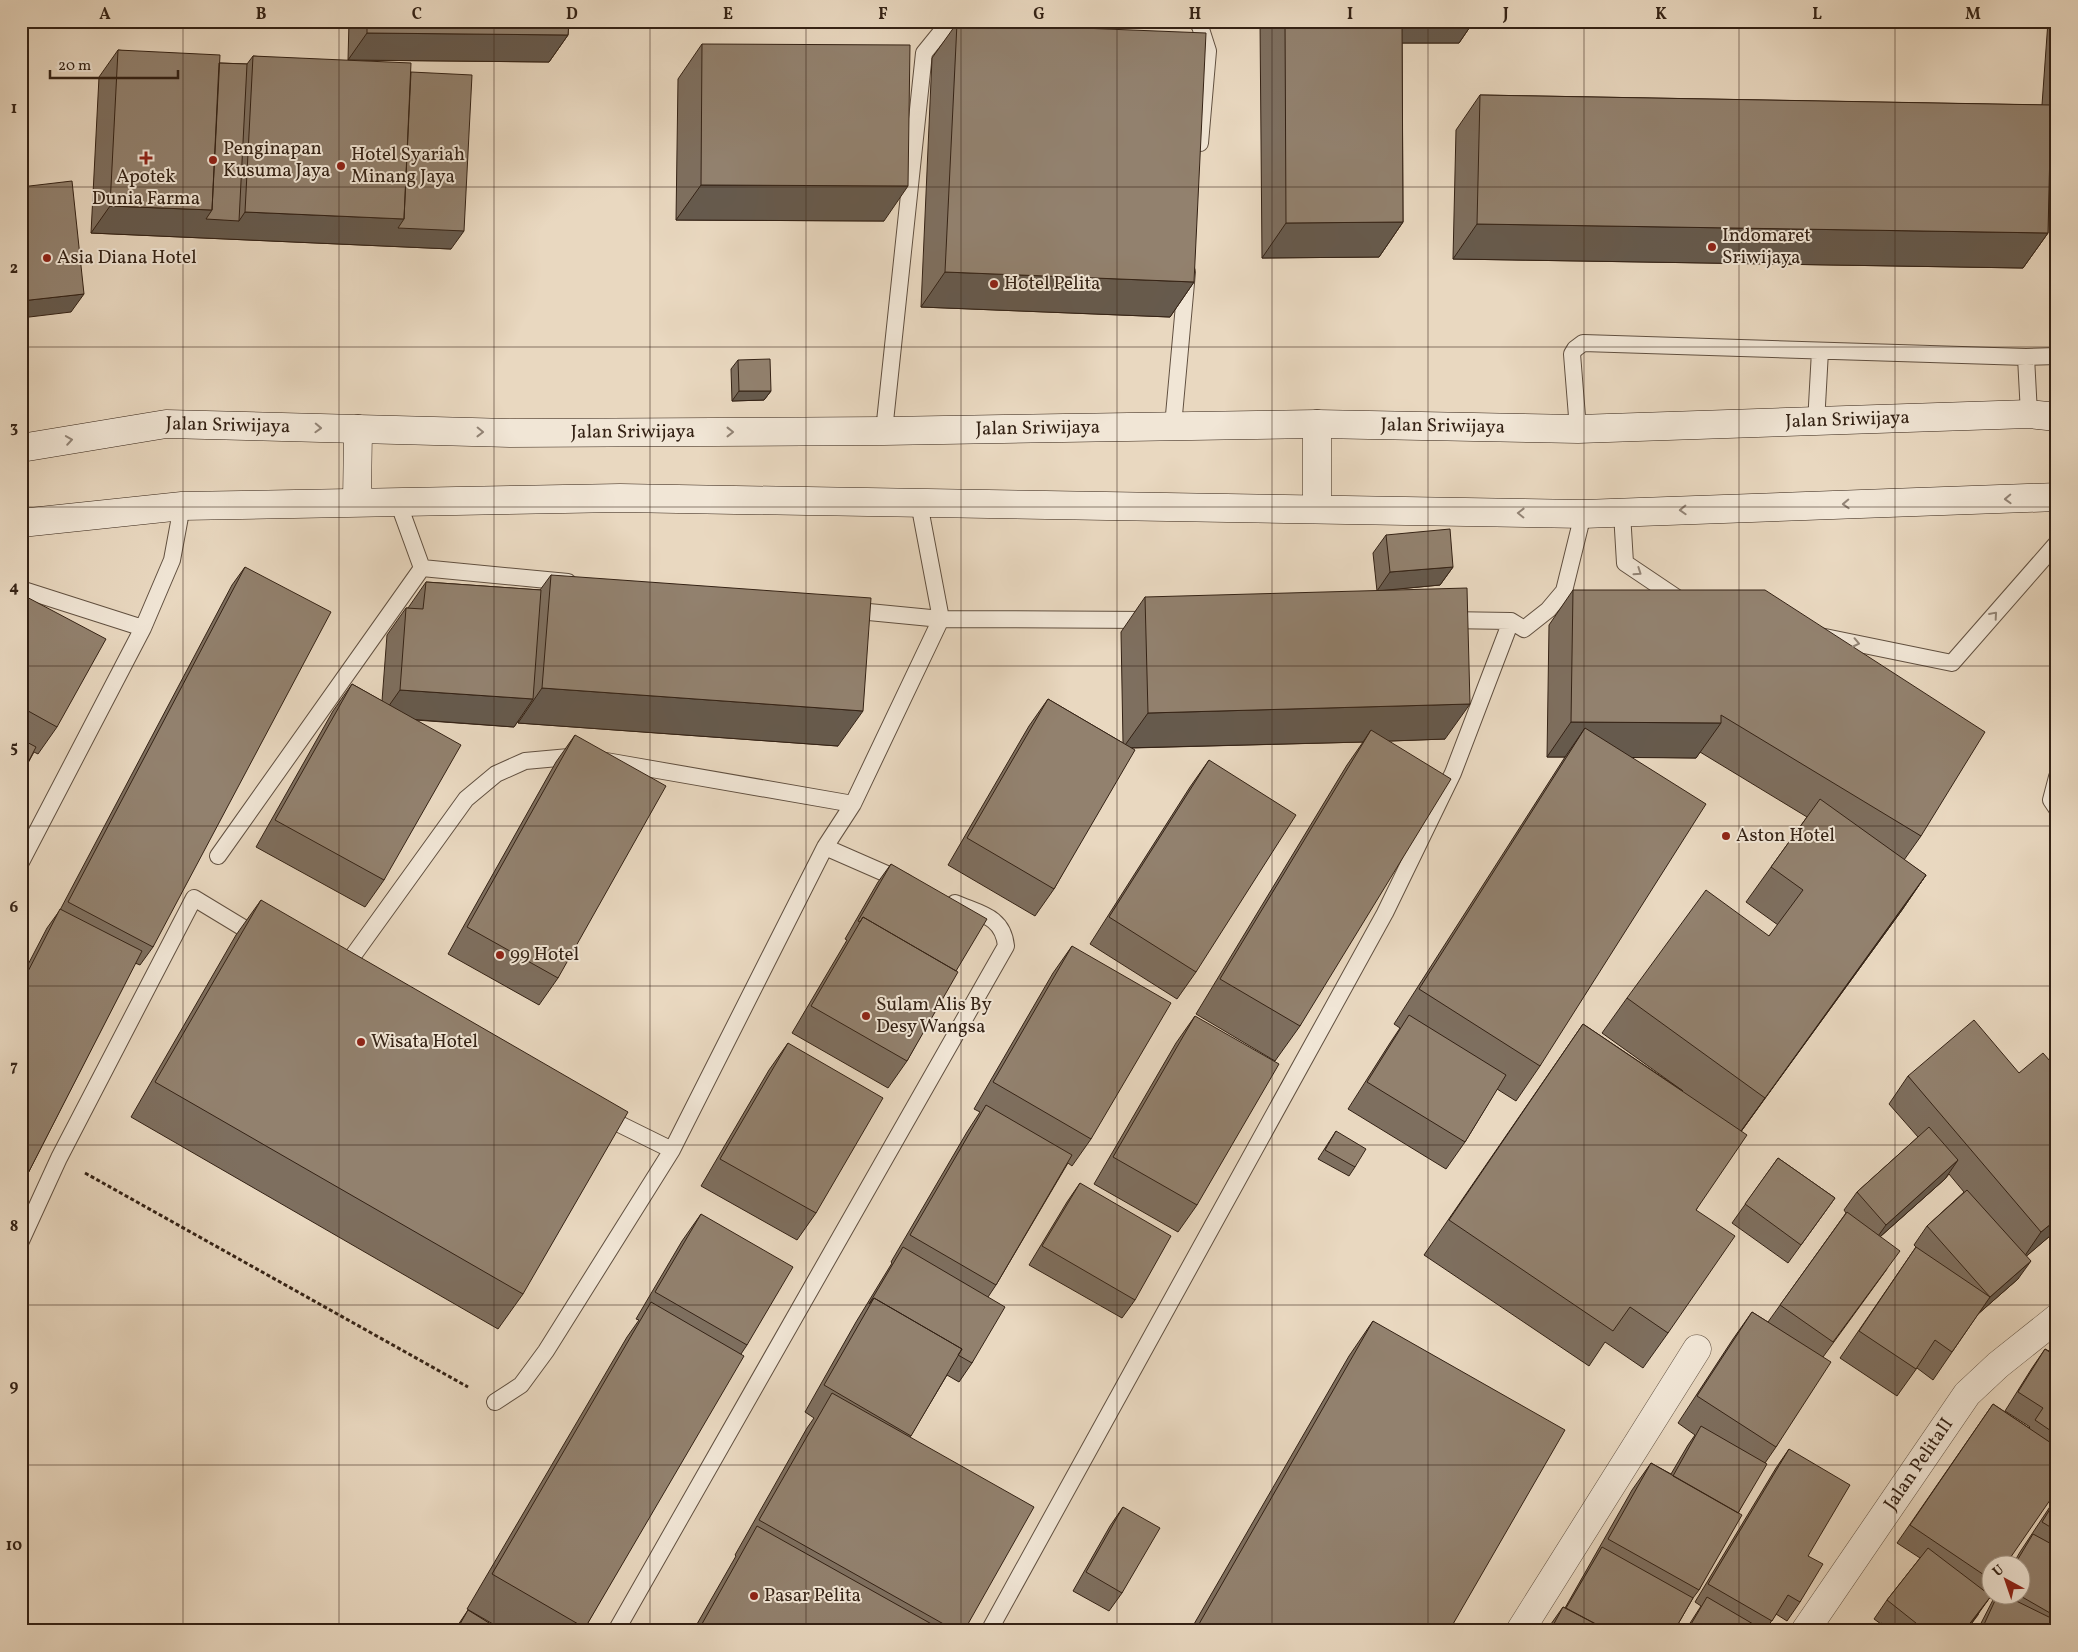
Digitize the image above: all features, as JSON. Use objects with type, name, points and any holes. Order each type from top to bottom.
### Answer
[{"type":"main road","name":"Jalan Sriwijaya","points":[[21,448],[166,424],[510,433],[884,432],[1317,424],[1578,429],[2029,414],[2057,417]]},
{"type":"main road","points":[[1317,424],[1318,510]]},
{"type":"main road","points":[[357,502],[358,429]]},
{"type":"main road","points":[[21,523],[182,506],[620,498],[1583,514],[2057,497]]},
{"type":"main road","name":"Jalan PelitaII","points":[[1805,1631],[1967,1394],[1998,1365],[2057,1318]]},
{"type":"main road","points":[[1520,1631],[1697,1349]]},
{"type":"lane","points":[[884,432],[924,53],[950,21]]},
{"type":"lane","points":[[1196,21],[1200,26],[1208,51],[1198,159]]},
{"type":"lane","points":[[1173,426],[1189,258]]},
{"type":"lane","points":[[1578,429],[1572,354],[1575,349],[1584,343],[2026,357],[2057,356]]},
{"type":"lane","points":[[1816,422],[1820,351]]},
{"type":"lane","points":[[2026,357],[2029,414]]},
{"type":"lane","points":[[398,502],[422,568]]},
{"type":"lane","points":[[495,1402],[521,1385],[546,1351],[672,1150],[824,847],[853,804],[941,619],[919,503]]},
{"type":"lane","points":[[21,862],[143,628],[172,560],[182,506]]},
{"type":"lane","points":[[1622,513],[1626,563],[1694,609]]},
{"type":"lane","points":[[1433,620],[1511,621],[1524,629],[1548,610],[1564,591],[1583,514]]},
{"type":"lane","points":[[1809,633],[1952,663],[2057,543]]},
{"type":"lane","points":[[422,568],[579,583]]},
{"type":"lane","points":[[218,856],[422,568]]},
{"type":"lane","points":[[21,589],[143,628]]},
{"type":"lane","points":[[834,608],[941,619],[1167,620]]},
{"type":"lane","points":[[989,1631],[1385,913],[1453,773],[1511,621]]},
{"type":"lane","points":[[335,981],[466,799],[496,774],[525,761],[582,756],[853,804]]},
{"type":"lane","points":[[2057,777],[2051,800],[2057,809]]},
{"type":"lane","points":[[824,847],[924,890]]},
{"type":"lane","points":[[21,1240],[58,1158],[172,936],[194,898],[276,947]]},
{"type":"lane","points":[[616,1631],[1006,946],[1005,933],[996,921],[942,898]]},
{"type":"lane","points":[[583,1106],[672,1150]]},
{"type":"path","points":[[58,1158],[495,1402]]},
{"type":"building","points":[[367,21],[569,21],[568,35],[367,33]]},
{"type":"building","points":[[1285,21],[1402,21],[1403,222],[1286,223]]},
{"type":"building","points":[[957,23],[1206,33],[1194,282],[945,272]]},
{"type":"building","points":[[702,44],[910,45],[908,186],[701,185]]},
{"type":"building","name":"Apotek Dunia Farma","points":[[118,50],[220,55],[212,210],[110,206]]},
{"type":"building","points":[[253,56],[411,63],[404,219],[245,212]]},
{"type":"building","points":[[219,63],[247,64],[239,221],[206,219],[212,210]]},
{"type":"building","points":[[411,72],[472,75],[464,231],[398,228],[404,219]]},
{"type":"building","points":[[1480,95],[2051,105],[2048,233],[1477,224]]},
{"type":"building","points":[[72,181],[84,294],[21,301],[21,187]]},
{"type":"building","points":[[770,359],[771,391],[739,391],[738,360]]},
{"type":"building","points":[[1450,529],[1453,567],[1390,572],[1386,535]]},
{"type":"building","points":[[245,567],[331,612],[153,947],[68,902]]},
{"type":"building","points":[[551,575],[871,598],[863,711],[542,688]]},
{"type":"building","points":[[426,582],[541,590],[533,699],[400,690],[406,608],[423,609]]},
{"type":"building","points":[[1467,588],[1470,704],[1148,713],[1145,597]]},
{"type":"building","points":[[1573,590],[1765,590],[1985,732],[1921,836],[1721,715],[1721,723],[1571,722]]},
{"type":"building","points":[[21,594],[106,639],[57,727],[21,707]]},
{"type":"building","points":[[352,684],[461,745],[384,880],[275,820]]},
{"type":"building","points":[[1048,699],[1135,750],[1054,889],[967,838]]},
{"type":"building","points":[[1585,728],[1706,804],[1540,1066],[1419,989]]},
{"type":"building","points":[[1371,730],[1451,779],[1300,1026],[1220,979]]},
{"type":"building","points":[[575,735],[666,786],[558,978],[467,927]]},
{"type":"building","points":[[21,739],[36,747],[21,776]]},
{"type":"building","points":[[1209,760],[1296,815],[1196,972],[1109,917]]},
{"type":"building","points":[[1820,799],[1926,875],[1765,1098],[1627,998],[1706,890],[1769,936],[1803,890],[1771,867]]},
{"type":"building","points":[[891,864],[987,919],[956,971],[863,917],[860,922],[858,921]]},
{"type":"building","points":[[261,900],[628,1112],[523,1294],[155,1082]]},
{"type":"building","points":[[60,909],[142,951],[21,1187],[21,985]]},
{"type":"building","name":"Sulam Alis By Desy Wangsa","points":[[863,917],[958,972],[907,1061],[811,1006]]},
{"type":"building","points":[[1072,946],[1171,1003],[1091,1139],[993,1082]]},
{"type":"building","points":[[1409,1015],[1506,1075],[1465,1142],[1367,1082]]},
{"type":"building","points":[[1195,1016],[1279,1064],[1197,1205],[1113,1157]]},
{"type":"building","points":[[1974,1020],[2019,1073],[2043,1053],[2057,1069],[2057,1219],[2041,1232],[1908,1076]]},
{"type":"building","points":[[1583,1024],[1747,1135],[1696,1210],[1735,1236],[1668,1333],[1630,1307],[1613,1331],[1449,1220]]},
{"type":"building","points":[[788,1043],[883,1098],[816,1213],[720,1159]]},
{"type":"building","points":[[986,1105],[1072,1155],[996,1285],[910,1235]]},
{"type":"building","points":[[1929,1127],[1958,1160],[1886,1225],[1857,1192]]},
{"type":"building","points":[[1336,1131],[1366,1149],[1355,1167],[1325,1150]]},
{"type":"building","points":[[1778,1158],[1835,1198],[1801,1245],[1745,1204]]},
{"type":"building","points":[[1080,1183],[1171,1236],[1135,1300],[1042,1246]]},
{"type":"building","points":[[1967,1190],[2031,1261],[1990,1297],[1927,1226]]},
{"type":"building","points":[[1847,1212],[1900,1251],[1833,1342],[1780,1305]]},
{"type":"building","points":[[701,1214],[793,1267],[747,1345],[655,1292]]},
{"type":"building","points":[[903,1247],[1005,1307],[972,1363],[958,1355],[962,1349],[874,1298],[869,1304]]},
{"type":"building","points":[[1916,1247],[1990,1297],[1952,1352],[1935,1340],[1916,1369],[1859,1331]]},
{"type":"building","points":[[874,1298],[962,1349],[911,1436],[824,1385]]},
{"type":"building","points":[[651,1302],[744,1356],[585,1628],[492,1574]]},
{"type":"building","points":[[1752,1312],[1831,1362],[1776,1447],[1697,1396]]},
{"type":"building","points":[[1373,1321],[1565,1430],[1449,1631],[1195,1631]]},
{"type":"building","points":[[2045,1349],[2057,1357],[2057,1435],[2035,1420],[2043,1408],[2018,1392]]},
{"type":"building","points":[[832,1393],[1034,1507],[964,1631],[956,1631],[759,1520]]},
{"type":"building","points":[[1993,1404],[2057,1447],[2057,1490],[2013,1554],[1980,1554],[1980,1572],[1910,1525]]},
{"type":"building","points":[[1701,1426],[1767,1464],[1738,1513],[1673,1476]]},
{"type":"building","points":[[1789,1449],[1850,1485],[1808,1556],[1823,1564],[1800,1602],[1788,1595],[1772,1621],[1708,1584]]},
{"type":"building","points":[[1651,1463],[1742,1515],[1699,1590],[1608,1539]]},
{"type":"building","points":[[2057,1498],[2057,1531],[2042,1522]]},
{"type":"building","points":[[1123,1507],[1160,1528],[1122,1593],[1086,1572]]},
{"type":"building","points":[[757,1526],[944,1631],[698,1631]]},
{"type":"building","points":[[2033,1534],[2057,1547],[2057,1617],[2030,1601],[2030,1554],[2021,1554]]},
{"type":"building","points":[[1602,1547],[1693,1598],[1674,1631],[1609,1631],[1566,1608]]},
{"type":"building","points":[[1928,1548],[1980,1588],[1980,1604],[1985,1604],[1964,1631],[1926,1631],[1887,1600]]},
{"type":"building","points":[[1707,1597],[1765,1631],[1687,1631]]},
{"type":"building","points":[[1993,1604],[2022,1604],[2057,1621],[2057,1631],[1981,1631]]},
{"type":"building","points":[[1563,1607],[1609,1631],[1550,1631]]},
{"type":"building","points":[[468,1610],[502,1631],[456,1631]]},
{"type":"building","points":[[1881,1623],[1895,1631],[1877,1631]]},
{"type":"place","name":"Apotek Dunia Farma","points":[[146,158]]},
{"type":"place","name":"Penginapan Kusuma Jaya","points":[[213,160]]},
{"type":"place","name":"Hotel Syariah Minang Jaya","points":[[341,166]]},
{"type":"place","name":"Indomaret Sriwijaya","points":[[1712,247]]},
{"type":"place","name":"Asia Diana Hotel","points":[[47,258]]},
{"type":"place","name":"Hotel Pelita","points":[[994,284]]},
{"type":"place","name":"Aston Hotel","points":[[1726,836]]},
{"type":"place","name":"99 Hotel","points":[[500,955]]},
{"type":"place","name":"Sulam Alis By Desy Wangsa","points":[[866,1016]]},
{"type":"place","name":"Wisata Hotel","points":[[361,1042]]},
{"type":"place","name":"Pasar Pelita","points":[[754,1596]]}]
